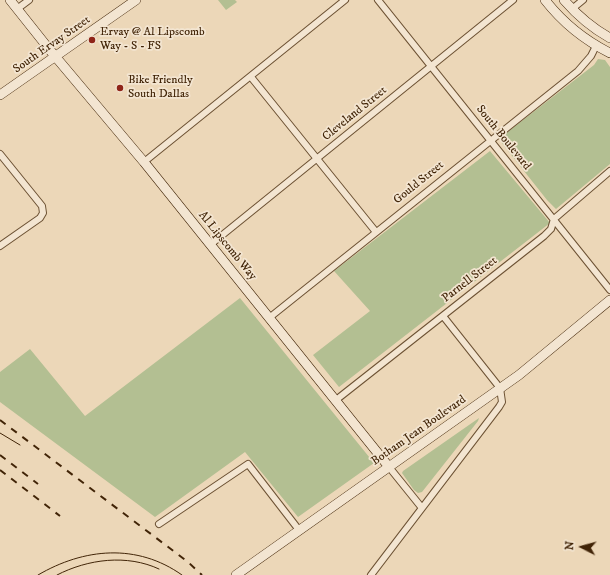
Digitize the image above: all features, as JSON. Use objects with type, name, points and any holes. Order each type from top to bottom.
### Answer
[{"type":"main road","name":"Al Lipscomb Way","points":[[10,0],[144,162],[389,467]]},
{"type":"main road","name":"South Ervay Street","points":[[0,95],[136,0]]},
{"type":"main road","points":[[546,0],[559,16],[577,33],[609,53]]},
{"type":"main road","points":[[564,0],[588,24],[610,38]]},
{"type":"main road","name":"Botham Jean Boulevard","points":[[236,575],[519,375],[610,300]]},
{"type":"street","points":[[17,9],[29,0]]},
{"type":"street","points":[[144,162],[345,0]]},
{"type":"street","name":"South Boulevard","points":[[378,0],[610,290]]},
{"type":"street","name":"Cleveland Street","points":[[210,245],[513,0]]},
{"type":"street","points":[[572,9],[583,0]]},
{"type":"street","name":"Gould Street","points":[[269,318],[583,66],[596,46]]},
{"type":"street","points":[[251,77],[376,232]]},
{"type":"street","points":[[0,154],[42,206],[43,213],[40,218],[0,246]]},
{"type":"street","name":"Parnell Street","points":[[336,400],[544,236],[551,229],[554,219],[610,171]]},
{"type":"street","points":[[371,575],[502,402],[500,388],[443,316]]},
{"type":"street","points":[[159,524],[248,464],[299,530]]},
{"type":"street","name":"Al Lipscomb Way","points":[[389,467],[422,508]]},
{"type":"green space","points":[[218,0],[235,0],[237,2],[226,10]]},
{"type":"green space","points":[[598,59],[605,60],[610,67],[610,164],[556,209],[547,200],[501,142],[501,137],[594,65]]},
{"type":"green space","points":[[490,151],[550,223],[339,387],[313,355],[370,311],[334,271]]},
{"type":"green space","points":[[240,298],[374,463],[298,517],[245,452],[155,517],[0,402],[0,372],[30,349],[85,416]]},
{"type":"green space","points":[[479,418],[422,492],[418,493],[414,490],[402,473],[403,471]]},
{"type":"tram line","points":[[0,433],[20,445]]},
{"type":"tram line","points":[[38,575],[74,559],[110,553],[129,554],[147,558],[165,565],[182,575]]},
{"type":"tram line","points":[[57,575],[82,565],[108,560],[134,561],[159,569]]},
{"type":"railway","points":[[0,420],[188,562],[202,575]]},
{"type":"railway","points":[[0,455],[38,484]]},
{"type":"railway","points":[[0,470],[60,516]]},
{"type":"place","name":"Ervay @ Al Lipscomb Way - S - FS","points":[[92,40]]},
{"type":"place","name":"Bike Friendly South Dallas","points":[[120,88]]}]
